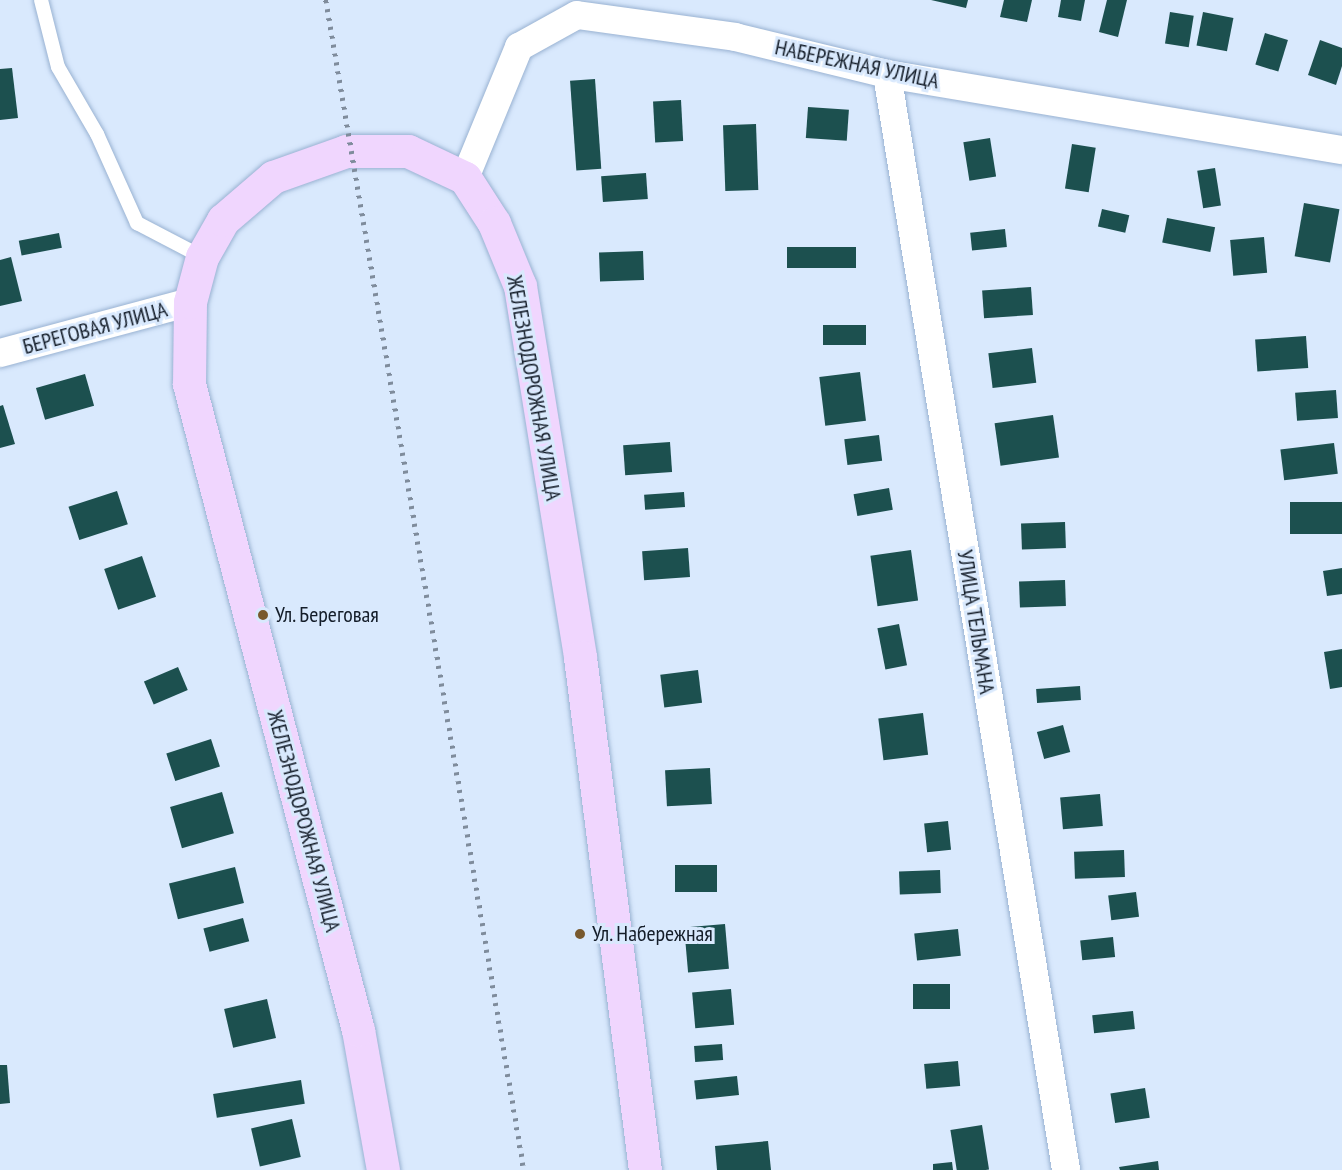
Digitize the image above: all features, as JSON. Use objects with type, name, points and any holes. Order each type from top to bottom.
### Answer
[{"type":"main road","name":"ЖЕЛЕЗНОДОРОЖНАЯ УЛИЦА","points":[[383,1170],[358,1030],[189,384],[190,302],[202,257],[223,220],[273,177],[346,151],[408,152],[465,178],[494,223],[520,286],[580,657],[645,1170]]},
{"type":"street","name":"НАБЕРЕЖНАЯ УЛИЦА","points":[[465,178],[519,47],[577,15],[735,37],[887,74],[1342,150]]},
{"type":"street","name":"УЛИЦА ТЕЛЬМАНА","points":[[887,74],[1066,1170]]},
{"type":"street","name":"БЕРЕГОВАЯ УЛИЦА","points":[[0,353],[190,302]]},
{"type":"lane","points":[[41,0],[58,67],[97,134],[137,224],[202,257]]},
{"type":"building","points":[[931,0],[968,0],[966,8]]},
{"type":"building","points":[[1004,0],[1032,0],[1027,22],[1000,17]]},
{"type":"building","points":[[1061,0],[1085,0],[1081,21],[1058,17]]},
{"type":"building","points":[[1107,0],[1127,0],[1118,37],[1099,32]]},
{"type":"building","points":[[1170,12],[1194,16],[1189,47],[1165,44]]},
{"type":"building","points":[[1203,12],[1233,18],[1227,51],[1197,45]]},
{"type":"building","points":[[1265,33],[1288,40],[1278,72],[1255,65]]},
{"type":"building","points":[[1320,40],[1342,48],[1342,66],[1336,85],[1308,75]]},
{"type":"building","points":[[12,68],[18,118],[0,120],[0,69]]},
{"type":"building","points":[[595,79],[601,169],[576,171],[570,81]]},
{"type":"building","points":[[681,100],[683,141],[655,142],[653,101]]},
{"type":"building","points":[[808,107],[849,110],[847,141],[806,138]]},
{"type":"building","points":[[756,124],[758,190],[725,191],[723,125]]},
{"type":"building","points":[[990,138],[996,177],[969,181],[963,142]]},
{"type":"building","points":[[1072,144],[1096,148],[1089,192],[1065,188]]},
{"type":"building","points":[[1215,168],[1221,206],[1203,208],[1197,171]]},
{"type":"building","points":[[646,173],[648,199],[603,202],[601,176]]},
{"type":"building","points":[[1304,203],[1339,209],[1330,262],[1295,256]]},
{"type":"building","points":[[1102,209],[1129,215],[1125,233],[1098,227]]},
{"type":"building","points":[[1167,218],[1215,227],[1210,252],[1162,243]]},
{"type":"building","points":[[1005,229],[1007,247],[972,251],[970,233]]},
{"type":"building","points":[[59,233],[62,248],[22,256],[19,241]]},
{"type":"building","points":[[1264,237],[1267,273],[1233,276],[1230,240]]},
{"type":"building","points":[[787,247],[856,247],[856,268],[787,268]]},
{"type":"building","points":[[643,251],[644,280],[600,282],[599,253]]},
{"type":"building","points":[[11,257],[22,301],[0,306],[0,260]]},
{"type":"building","points":[[1031,287],[1033,315],[984,318],[982,290]]},
{"type":"building","points":[[823,325],[866,325],[866,345],[823,345]]},
{"type":"building","points":[[1306,336],[1308,368],[1257,371],[1255,340]]},
{"type":"building","points":[[1032,348],[1036,383],[993,388],[988,353]]},
{"type":"building","points":[[860,372],[866,421],[825,426],[819,377]]},
{"type":"building","points":[[85,374],[94,406],[45,420],[36,388]]},
{"type":"building","points":[[1336,390],[1338,418],[1297,421],[1295,393]]},
{"type":"building","points":[[3,405],[15,444],[0,448],[0,406]]},
{"type":"building","points":[[1053,415],[1059,458],[1001,466],[995,423]]},
{"type":"building","points":[[879,435],[882,461],[847,465],[844,439]]},
{"type":"building","points":[[670,442],[672,472],[625,475],[623,445]]},
{"type":"building","points":[[1334,443],[1338,474],[1284,480],[1280,450]]},
{"type":"building","points":[[889,488],[893,510],[857,516],[854,494]]},
{"type":"building","points":[[117,491],[128,524],[79,540],[68,507]]},
{"type":"building","points":[[684,492],[685,507],[645,510],[644,495]]},
{"type":"building","points":[[1290,502],[1342,502],[1342,534],[1290,534]]},
{"type":"building","points":[[1065,522],[1066,548],[1022,550],[1021,524]]},
{"type":"building","points":[[688,548],[690,577],[644,580],[642,551]]},
{"type":"building","points":[[911,550],[918,601],[877,606],[870,556]]},
{"type":"building","points":[[142,556],[156,597],[118,610],[104,569]]},
{"type":"building","points":[[1342,568],[1342,594],[1327,596],[1323,571]]},
{"type":"building","points":[[1065,580],[1066,606],[1020,608],[1019,582]]},
{"type":"building","points":[[899,624],[907,665],[885,669],[877,628]]},
{"type":"building","points":[[1342,649],[1342,687],[1330,689],[1324,652]]},
{"type":"building","points":[[178,667],[188,690],[154,704],[144,681]]},
{"type":"building","points":[[698,670],[702,703],[664,707],[660,675]]},
{"type":"building","points":[[1080,686],[1081,700],[1037,703],[1036,689]]},
{"type":"building","points":[[923,713],[928,755],[883,760],[878,718]]},
{"type":"building","points":[[1063,725],[1070,752],[1044,759],[1037,732]]},
{"type":"building","points":[[211,739],[220,767],[175,781],[166,754]]},
{"type":"building","points":[[710,768],[712,804],[667,806],[665,770]]},
{"type":"building","points":[[222,792],[234,833],[182,848],[170,807]]},
{"type":"building","points":[[1100,794],[1103,826],[1063,829],[1060,797]]},
{"type":"building","points":[[948,821],[951,850],[927,852],[924,824]]},
{"type":"building","points":[[1124,850],[1125,877],[1075,879],[1074,852]]},
{"type":"building","points":[[675,865],[717,865],[717,892],[675,892]]},
{"type":"building","points":[[235,867],[244,903],[178,919],[169,883]]},
{"type":"building","points":[[940,870],[941,893],[900,894],[899,871]]},
{"type":"building","points":[[1136,892],[1139,917],[1111,920],[1108,895]]},
{"type":"building","points":[[243,918],[249,941],[210,952],[203,929]]},
{"type":"building","points":[[725,924],[729,969],[688,972],[684,928]]},
{"type":"building","points":[[958,929],[961,956],[917,960],[914,934]]},
{"type":"building","points":[[1113,937],[1115,957],[1082,960],[1080,940]]},
{"type":"building","points":[[913,984],[950,984],[950,1009],[913,1009]]},
{"type":"building","points":[[731,989],[734,1025],[695,1028],[692,992]]},
{"type":"building","points":[[267,999],[276,1038],[233,1048],[224,1009]]},
{"type":"building","points":[[1133,1011],[1135,1029],[1094,1033],[1092,1015]]},
{"type":"building","points":[[722,1044],[723,1060],[695,1062],[694,1046]]},
{"type":"building","points":[[958,1061],[960,1086],[926,1089],[924,1064]]},
{"type":"building","points":[[0,1065],[7,1065],[10,1103],[0,1104]]},
{"type":"building","points":[[737,1076],[739,1095],[696,1099],[694,1080]]},
{"type":"building","points":[[301,1080],[305,1104],[217,1118],[213,1094]]},
{"type":"building","points":[[1145,1088],[1150,1118],[1115,1123],[1110,1093]]},
{"type":"building","points":[[292,1119],[301,1157],[260,1166],[251,1128]]},
{"type":"building","points":[[982,1125],[989,1169],[957,1170],[950,1130]]},
{"type":"building","points":[[768,1141],[771,1170],[717,1170],[715,1146]]},
{"type":"building","points":[[1158,1161],[1159,1170],[1120,1170],[1119,1167]]},
{"type":"building","points":[[952,1162],[953,1170],[933,1170],[933,1164]]},
{"type":"railway","points":[[326,0],[524,1170]]},
{"type":"place","name":"Ул. Береговая","points":[[263,615]]},
{"type":"place","name":"Ул. Набережная","points":[[580,934]]}]
